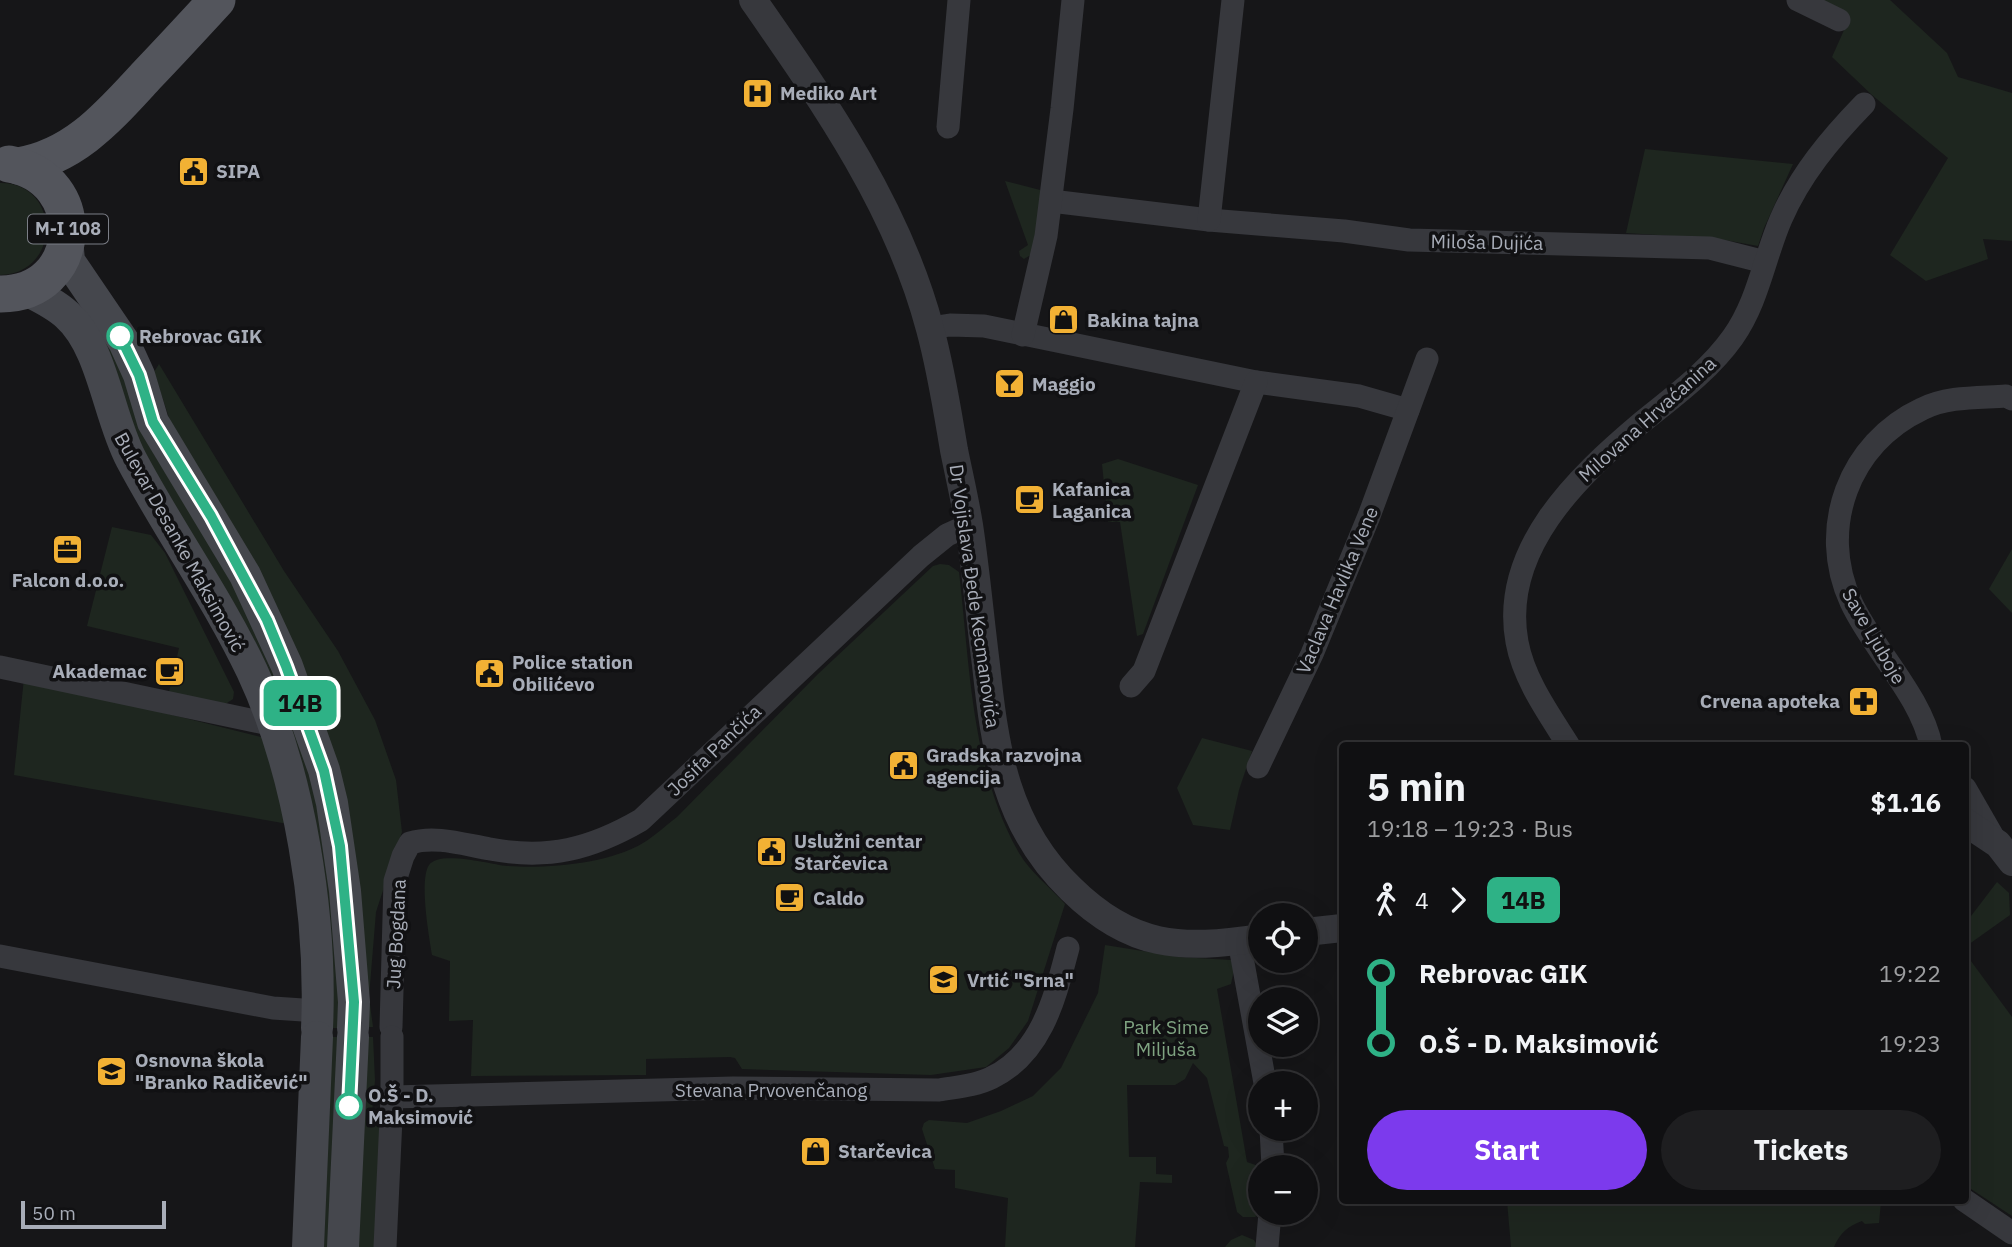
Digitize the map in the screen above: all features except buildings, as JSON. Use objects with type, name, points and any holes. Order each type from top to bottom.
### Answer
[{"type":"main road","name":"M-I 108","points":[[8,294],[37,285],[54,270],[60,260],[67,228],[69,188],[76,169],[103,124],[217,0]]},
{"type":"main road","name":"M-I 108","points":[[9,165],[37,163],[57,155],[103,124]]},
{"type":"main road","name":"M-I 108","points":[[9,165],[41,176],[50,184],[58,194],[67,228]]},
{"type":"main road","name":"Bulevar Desanke Maksimović","points":[[67,228],[69,261],[124,342],[139,375],[153,422],[245,575],[267,620],[324,771],[340,846],[354,1002],[342,1247]]},
{"type":"main road","name":"Bulevar Desanke Maksimović","points":[[8,294],[54,305],[76,323],[98,366],[115,424],[130,458],[211,593],[252,672],[274,726],[289,774],[306,861],[314,927],[317,1026],[308,1247]]},
{"type":"street","name":"Dr Vojislava Đede Kecmanovića","points":[[753,0],[856,155],[908,262],[930,328],[945,392],[969,524],[992,725],[1006,786],[1020,822],[1056,875],[1098,914],[1116,925],[1166,943],[1210,945],[1248,940]]},
{"type":"street","points":[[948,127],[959,0]]},
{"type":"street","points":[[1023,335],[1046,236],[1073,0]]},
{"type":"street","points":[[1209,220],[1233,0]]},
{"type":"street","points":[[1798,0],[1839,20]]},
{"type":"street","name":"Milovana Hrvaćanina","points":[[1567,742],[1528,675],[1517,645],[1514,614],[1529,555],[1549,516],[1565,495],[1598,460],[1697,377],[1734,336],[1757,288],[1780,220],[1797,186],[1821,152],[1864,104]]},
{"type":"street","name":"Miloša Dujića","points":[[1051,201],[1409,240],[1710,248],[1765,262]]},
{"type":"street","points":[[930,328],[950,325],[984,326],[1256,382],[1359,396],[1408,410]]},
{"type":"street","name":"Vaclava Havlika Vene","points":[[1258,767],[1312,654],[1369,516],[1427,359]]},
{"type":"street","points":[[1130,686],[1144,671],[1256,382]]},
{"type":"street","name":"Save Ljuboje","points":[[1933,741],[1850,601],[1838,562],[1837,530],[1841,510],[1847,490],[1869,448],[1896,424],[1924,407],[1961,399],[2012,399]]},
{"type":"street","name":"Josifa Pančića","points":[[410,843],[420,840],[439,841],[502,851],[542,853],[565,851],[612,837],[641,820],[920,556],[947,535],[969,524]]},
{"type":"street","points":[[0,667],[274,726]]},
{"type":"street","points":[[1969,794],[2005,853]]},
{"type":"street","points":[[1969,825],[2005,853]]},
{"type":"street","name":"Jug Bogdana","points":[[385,1247],[392,1097],[395,881],[410,843]]},
{"type":"street","points":[[1318,931],[1339,928]]},
{"type":"street","name":"Stevana Prvovenčanog","points":[[392,1097],[733,1088],[939,1090],[968,1085],[1001,1073],[1034,1040],[1047,1020],[1068,948]]},
{"type":"street","points":[[0,956],[273,1007],[317,1026]]},
{"type":"street","points":[[1253,973],[1264,1071]]},
{"type":"street","points":[[1969,1203],[2012,1233]]},
{"type":"street","points":[[1267,1247],[1269,1225]]},
{"type":"green space","points":[[1817,0],[1890,0],[1947,53],[1958,77],[2012,93],[2012,241],[1983,239],[1988,259],[1926,281],[1890,255],[1948,158],[1872,95],[1832,57],[1849,19]]},
{"type":"green space","points":[[1645,149],[1793,164],[1758,246],[1719,239],[1626,233]]},
{"type":"green space","points":[[1005,181],[1044,191],[1034,253],[1024,259],[1019,251],[1028,245]]},
{"type":"green space","points":[[0,183],[20,187],[34,197],[43,211],[46,228],[43,245],[35,260],[20,271],[0,275]]},
{"type":"green space","points":[[105,327],[155,456],[227,571],[297,725],[330,853],[342,1028],[332,1028],[317,849],[145,459],[104,344]]},
{"type":"green space","points":[[159,364],[284,571],[338,651],[375,720],[396,780],[402,832],[376,912],[369,997],[373,1027],[364,1027],[351,841],[173,430],[154,372]]},
{"type":"green space","points":[[1118,459],[1198,485],[1143,634],[1137,636],[1120,522],[1108,522],[1102,464]]},
{"type":"green space","points":[[112,527],[151,535],[165,553],[234,692],[233,699],[224,705],[169,692],[179,648],[87,626]]},
{"type":"green space","points":[[2012,549],[2012,613],[1989,589]]},
{"type":"green space","points":[[949,565],[959,572],[975,716],[991,787],[1003,821],[1024,860],[1065,904],[1028,1021],[1009,1048],[986,1067],[931,1075],[742,1069],[735,1058],[730,1057],[646,1059],[646,1075],[471,1076],[473,1020],[449,1021],[450,961],[432,955],[425,895],[429,865],[435,861],[454,858],[507,866],[558,866],[612,856],[643,843],[677,817],[818,674],[933,566]]},
{"type":"green space","points":[[24,678],[265,738],[288,824],[14,775]]},
{"type":"green space","points":[[1202,738],[1252,751],[1230,830],[1193,825],[1177,788]]},
{"type":"green space","points":[[1997,882],[2009,893],[2010,915],[1969,944],[1969,919]]},
{"type":"green space","name":"Park Sime Miljuša","points":[[1105,945],[1180,957],[1231,960],[1234,970],[1231,984],[1217,989],[1248,1162],[1248,1217],[1237,1212],[1226,1163],[1229,1157],[1228,1147],[1224,1146],[1207,1078],[1193,1063],[1185,1079],[1175,1085],[1127,1085],[1129,1157],[1156,1157],[1156,1174],[1172,1175],[1172,1183],[1140,1182],[1135,1247],[1005,1247],[1008,1198],[955,1188],[955,1170],[935,1169],[922,1129],[924,1123],[929,1120],[967,1123],[1033,1096],[1061,1068],[1098,993]]},
{"type":"green space","points":[[1969,958],[2012,1017],[2012,1216],[1969,1188]]},
{"type":"green space","points":[[332,1037],[342,1037],[332,1247],[321,1247]]},
{"type":"green space","points":[[364,1037],[373,1037],[375,1080],[371,1124],[382,1121],[376,1247],[350,1247]]},
{"type":"green space","points":[[1507,1204],[1881,1204],[1879,1223],[1865,1224],[1862,1221],[1853,1225],[1842,1234],[1834,1247],[1511,1247]]},
{"type":"green space","points":[[1242,1235],[1254,1240],[1258,1247],[1225,1247],[1231,1240]]},
{"type":"bus line","name":"14B","points":[[120,336],[139,375],[153,422],[245,575],[267,620],[324,771],[340,846],[354,1002],[349,1106]]},
{"type":"place","name":"Mediko Art","points":[[757,93]]},
{"type":"place","name":"SIPA","points":[[193,171]]},
{"type":"place","name":"Bakina tajna","points":[[1064,320]]},
{"type":"place","name":"Rebrovac GIK","points":[[120,336]]},
{"type":"place","name":"Maggio","points":[[1009,384]]},
{"type":"place","name":"Kafanica Laganica","points":[[1029,500]]},
{"type":"place","name":"Falcon d.o.o.","points":[[68,549]]},
{"type":"place","name":"Akademac","points":[[170,671]]},
{"type":"place","name":"Police station Obilićevo","points":[[489,673]]},
{"type":"place","name":"Crvena apoteka","points":[[1863,701]]},
{"type":"place","name":"Gradska razvojna agencija","points":[[903,766]]},
{"type":"place","name":"Uslužni centar Starčevica","points":[[771,852]]},
{"type":"place","name":"Caldo","points":[[790,898]]},
{"type":"place","name":"Vrtić \"Srna\"","points":[[944,980]]},
{"type":"place","name":"Osnovna škola \"Branko Radičević\"","points":[[112,1071]]},
{"type":"place","name":"O.Š - D. Maksimović","points":[[349,1106]]},
{"type":"place","name":"Starčevica","points":[[815,1151]]}]
